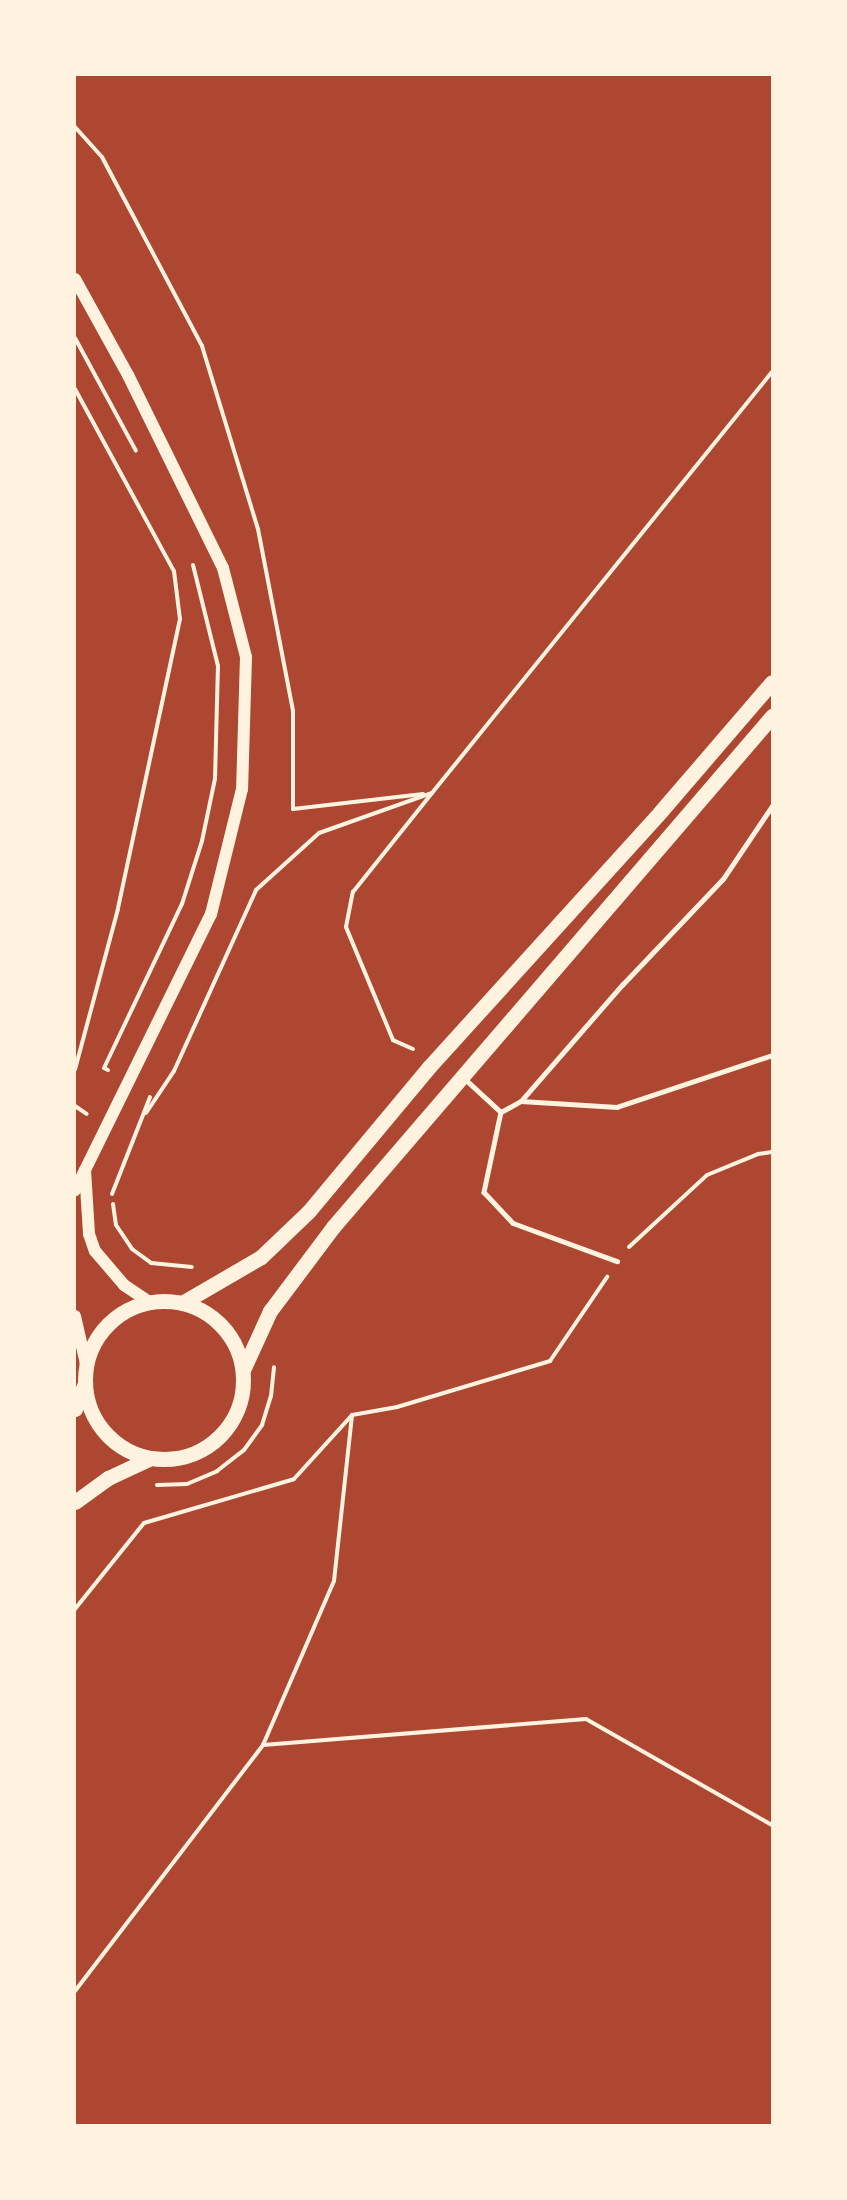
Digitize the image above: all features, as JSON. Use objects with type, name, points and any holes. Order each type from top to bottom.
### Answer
[{"type":"main road","points":[[75,279],[128,375],[223,568],[246,657],[242,789],[223,876],[194,956],[75,1190]]},
{"type":"main road","points":[[182,1303],[261,1257],[309,1211],[429,1067],[661,811],[772,682]]},
{"type":"main road","points":[[243,1370],[270,1311],[289,1283],[460,1074],[772,716]]},
{"type":"main road","points":[[85,1170],[89,1234],[95,1251],[124,1285],[149,1302]]},
{"type":"main road","points":[[75,1409],[84,1386],[86,1364],[94,1342],[108,1323],[127,1310],[149,1302],[182,1303],[205,1312],[223,1326],[237,1346],[243,1370],[243,1391],[226,1431],[192,1455],[149,1459],[108,1478],[75,1502]]},
{"type":"main road","points":[[75,1316],[86,1364]]},
{"type":"main road","points":[[84,1386],[98,1426],[112,1441],[149,1459]]},
{"type":"lane","points":[[617,1261],[513,1223],[484,1192],[501,1112],[521,1101],[622,985],[723,879],[772,806]]},
{"type":"lane","points":[[521,1101],[616,1107],[772,1055]]},
{"type":"lane","points":[[460,1074],[501,1112]]},
{"type":"path","points":[[75,127],[102,158],[202,346],[258,529],[293,711],[292,809],[432,793]]},
{"type":"path","points":[[75,338],[138,454]]},
{"type":"path","points":[[417,1051],[393,1040],[346,927],[353,892],[772,372]]},
{"type":"path","points":[[75,389],[174,571],[180,619],[118,909],[75,1069]]},
{"type":"path","points":[[190,555],[218,666],[215,779],[202,841],[182,904],[104,1068],[152,1091],[112,1194],[116,1225],[122,1239],[152,1263],[181,1268],[200,1265]]},
{"type":"path","points":[[105,1128],[141,1119],[174,1071],[256,890],[319,832],[432,793]]},
{"type":"path","points":[[75,1609],[144,1523],[294,1479],[352,1414],[397,1407],[550,1361],[617,1261],[639,1234],[706,1175],[758,1154],[772,1152]]},
{"type":"path","points":[[154,1485],[188,1484],[217,1471],[244,1450],[261,1425],[271,1396],[274,1363]]},
{"type":"path","points":[[75,1991],[262,1745],[334,1581],[352,1414]]},
{"type":"path","points":[[262,1745],[586,1719],[772,1825]]},
{"type":"shaded area","points":[[75,75],[772,75],[772,2125],[75,2125]]}]
